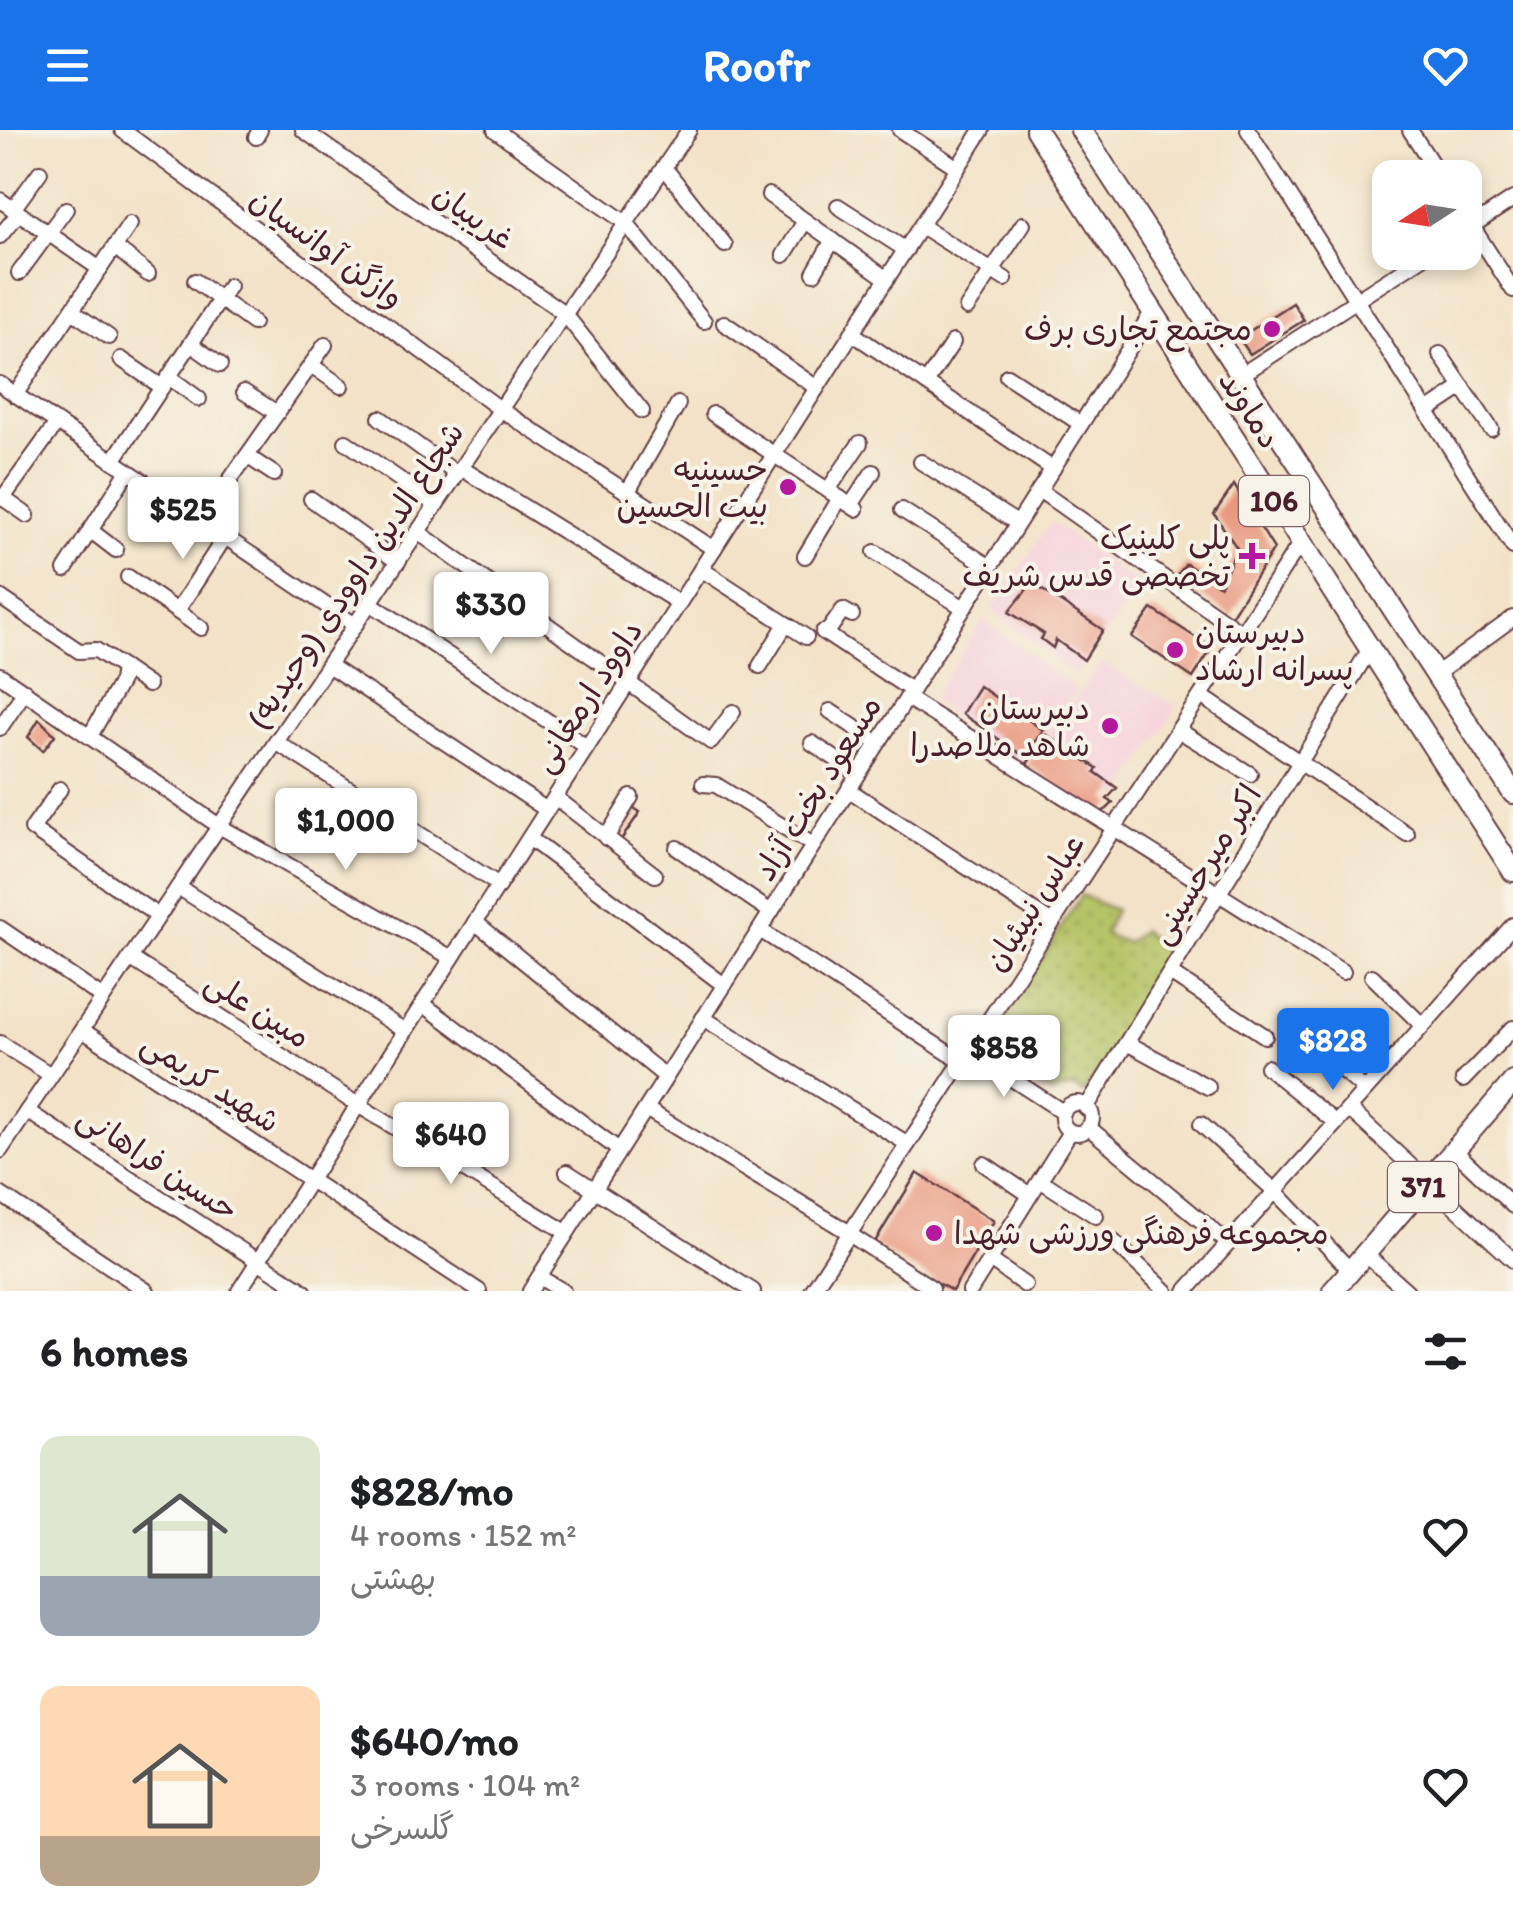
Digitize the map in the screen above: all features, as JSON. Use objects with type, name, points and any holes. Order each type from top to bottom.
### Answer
[{"type":"main road","name":"دماوند","points":[[1036,130],[1513,871]]},
{"type":"main road","name":"دماوند","points":[[1082,130],[1513,793]]},
{"type":"main road","name":"371","points":[[1333,1291],[1513,1082]]},
{"type":"street","name":"وازگن آوانسیان","points":[[122,130],[500,409],[714,549]]},
{"type":"street","points":[[494,130],[626,223],[704,321]]},
{"type":"street","name":"شجاع الدین داوودی (وحیدیه)","points":[[0,1151],[689,130]]},
{"type":"street","points":[[900,130],[958,168]]},
{"type":"street","name":"داوود ارمغانی","points":[[239,1291],[982,130]]},
{"type":"street","points":[[1248,130],[1511,540]]},
{"type":"street","points":[[1410,130],[1429,160]]},
{"type":"street","name":"غریبیان","points":[[308,131],[564,313],[642,411]]},
{"type":"street","points":[[664,167],[725,245]]},
{"type":"street","points":[[0,236],[10,208],[40,172]]},
{"type":"street","points":[[768,194],[887,279]]},
{"type":"street","points":[[1482,216],[1513,199]]},
{"type":"street","points":[[838,206],[906,250]]},
{"type":"street","points":[[10,208],[100,269]]},
{"type":"street","points":[[19,273],[66,209]]},
{"type":"street","points":[[784,255],[806,221]]},
{"type":"street","points":[[130,224],[72,311],[6,392],[355,625]]},
{"type":"street","points":[[966,308],[999,275],[1023,224]]},
{"type":"street","points":[[921,226],[999,275]]},
{"type":"street","points":[[814,273],[833,240]]},
{"type":"street","points":[[1482,246],[1513,290]]},
{"type":"street","points":[[115,247],[148,274]]},
{"type":"street","points":[[1241,376],[1403,270]]},
{"type":"street","points":[[195,281],[252,323]]},
{"type":"street","points":[[113,461],[229,286]]},
{"type":"street","points":[[72,311],[109,337]]},
{"type":"street","name":"مسعود بخت آزاد","points":[[530,1291],[1151,314]]},
{"type":"street","points":[[724,322],[817,388]]},
{"type":"street","points":[[852,334],[1052,468]]},
{"type":"street","points":[[926,383],[954,342]]},
{"type":"street","points":[[190,344],[220,365]]},
{"type":"street","points":[[202,521],[326,345]]},
{"type":"street","points":[[1440,354],[1491,429]]},
{"type":"street","points":[[122,359],[199,399]]},
{"type":"street","points":[[311,366],[341,386]]},
{"type":"street","points":[[1007,376],[1081,424]]},
{"type":"street","points":[[1427,411],[1462,388]]},
{"type":"street","points":[[244,392],[277,413]]},
{"type":"street","points":[[626,492],[678,404]]},
{"type":"street","points":[[713,414],[844,501]]},
{"type":"street","points":[[380,418],[459,471],[679,603]]},
{"type":"street","points":[[27,516],[2,497],[57,423]]},
{"type":"street","points":[[346,442],[436,505]]},
{"type":"street","points":[[844,501],[860,443]]},
{"type":"street","points":[[247,456],[274,474]]},
{"type":"street","points":[[921,462],[1018,523]]},
{"type":"street","points":[[65,570],[128,471]]},
{"type":"street","points":[[805,556],[844,501],[874,472]]},
{"type":"street","points":[[1039,490],[1242,633]]},
{"type":"street","points":[[311,499],[398,562]]},
{"type":"street","points":[[902,510],[990,567]]},
{"type":"street","points":[[90,530],[116,550]]},
{"type":"street","points":[[418,532],[712,742],[734,712]]},
{"type":"street","points":[[176,611],[225,537]]},
{"type":"street","name":"عباس نبیئیان","points":[[812,1291],[1301,542]]},
{"type":"street","points":[[875,552],[964,608]]},
{"type":"street","points":[[701,569],[806,637]]},
{"type":"street","points":[[128,577],[202,628]]},
{"type":"street","points":[[0,597],[79,651],[96,650],[123,672],[148,685]]},
{"type":"street","points":[[370,603],[587,748]]},
{"type":"street","points":[[852,615],[843,610],[824,633],[909,694],[1115,829],[1343,972]]},
{"type":"street","points":[[1436,674],[1513,618]]},
{"type":"street","points":[[760,666],[786,624]]},
{"type":"street","name":"اکبر میرحسینی","points":[[1086,1108],[1370,649]]},
{"type":"street","points":[[328,665],[606,838],[655,875]]},
{"type":"street","points":[[90,736],[123,672]]},
{"type":"street","points":[[2,678],[219,826],[452,958]]},
{"type":"street","points":[[0,728],[26,691]]},
{"type":"street","points":[[1200,696],[1406,834]]},
{"type":"street","points":[[830,711],[878,742]]},
{"type":"street","points":[[1178,730],[1250,774]]},
{"type":"street","points":[[276,742],[499,884]]},
{"type":"street","points":[[812,743],[858,774]]},
{"type":"street","points":[[703,784],[716,784],[814,845]]},
{"type":"street","points":[[60,789],[32,828],[158,916]]},
{"type":"street","points":[[848,790],[1052,924]]},
{"type":"street","points":[[606,838],[631,797]]},
{"type":"street","points":[[529,838],[724,985]]},
{"type":"street","points":[[676,848],[771,912]]},
{"type":"street","points":[[178,887],[406,1030]]},
{"type":"street","points":[[475,922],[666,1077]]},
{"type":"street","points":[[1186,1291],[1513,925]]},
{"type":"street","points":[[0,928],[103,998]]},
{"type":"street","points":[[760,930],[1063,1112]]},
{"type":"street","name":"مبین علی","points":[[130,958],[358,1105],[566,1232]]},
{"type":"street","points":[[1170,973],[1264,1036]]},
{"type":"street","points":[[1372,976],[1423,1026]]},
{"type":"street","points":[[423,1004],[619,1150]]},
{"type":"street","points":[[703,1018],[908,1144]]},
{"type":"street","points":[[1463,1080],[1513,1028]]},
{"type":"street","name":"شهید کریمی","points":[[82,1030],[479,1291]]},
{"type":"street","points":[[1301,1034],[1366,1090]]},
{"type":"street","points":[[0,1043],[51,1075]]},
{"type":"street","points":[[1126,1043],[1208,1087]]},
{"type":"street","points":[[1267,1066],[1336,1123]]},
{"type":"street","points":[[1063,1112],[1075,1104],[1086,1108],[1091,1118],[1088,1128]]},
{"type":"street","points":[[1349,1108],[1426,1184],[1513,1260]]},
{"type":"street","points":[[646,1109],[932,1288]]},
{"type":"street","name":"حسین فراهانی","points":[[27,1110],[304,1291]]},
{"type":"street","points":[[1063,1112],[1062,1122],[1070,1132]]},
{"type":"street","points":[[1201,1124],[1276,1191],[1351,1271]]},
{"type":"street","points":[[970,1291],[1070,1132],[1088,1128]]},
{"type":"street","points":[[1088,1128],[1228,1244]]},
{"type":"street","points":[[1454,1150],[1513,1206]]},
{"type":"street","points":[[984,1164],[1030,1195]]},
{"type":"street","points":[[567,1172],[753,1291]]},
{"type":"street","points":[[1040,1180],[1096,1216]]},
{"type":"street","points":[[0,1194],[147,1291]]},
{"type":"street","points":[[1114,1242],[1166,1291]]},
{"type":"street","points":[[1365,1254],[1407,1291]]},
{"type":"street","points":[[990,1260],[1025,1284]]},
{"type":"street","points":[[539,1277],[563,1291]]},
{"type":"shaded area","points":[[1051,522],[1140,585],[1076,675],[992,610]]},
{"type":"shaded area","points":[[983,620],[1077,690],[1021,768],[931,700]]},
{"type":"shaded area","name":"دبیرستان شاهد ملاصدرا","points":[[1102,663],[1177,707],[1119,797],[1042,744]]},
{"type":"green space","points":[[1081,895],[1115,910],[1104,934],[1127,943],[1142,930],[1167,955],[1121,1041],[1083,1093],[1074,1087],[1050,1093],[987,1047]]},
{"type":"building","name":"مجتمع تجاری برف","points":[[1293,303],[1304,320],[1250,354],[1239,338]]},
{"type":"building","name":"پلی کلینیک تخصصی قدس شریف","points":[[1234,485],[1274,549],[1231,616],[1175,578],[1186,564],[1220,586],[1237,548],[1214,514]]},
{"type":"building","points":[[1032,583],[1103,630],[1084,660],[1056,640],[1053,648],[1041,639],[1044,634],[1009,612]]},
{"type":"building","points":[[1152,609],[1212,648],[1193,678],[1132,637]]},
{"type":"building","points":[[979,686],[1043,730],[1025,757],[962,714]]},
{"type":"building","points":[[39,719],[55,735],[43,751],[28,737]]},
{"type":"building","points":[[1046,735],[1097,768],[1095,772],[1117,788],[1107,799],[1113,803],[1107,809],[1097,814],[1027,764]]},
{"type":"building","points":[[631,806],[640,812],[621,840],[611,833]]},
{"type":"building","name":"مجموعه فرهنگی ورزشی شهدا","points":[[917,1173],[994,1221],[952,1291],[873,1245]]},
{"type":"place","name":"مجتمع تجاری برف","points":[[1272,329]]},
{"type":"place","name":"حسینیه بیت الحسین","points":[[788,487]]},
{"type":"place","name":"پلی کلینیک تخصصی قدس شریف","points":[[1252,556]]},
{"type":"place","name":"دبیرستان پسرانه ارشاد","points":[[1175,650]]},
{"type":"place","name":"دبیرستان شاهد ملاصدرا","points":[[1110,726]]},
{"type":"place","name":"مجموعه فرهنگی ورزشی شهدا","points":[[934,1233]]}]
